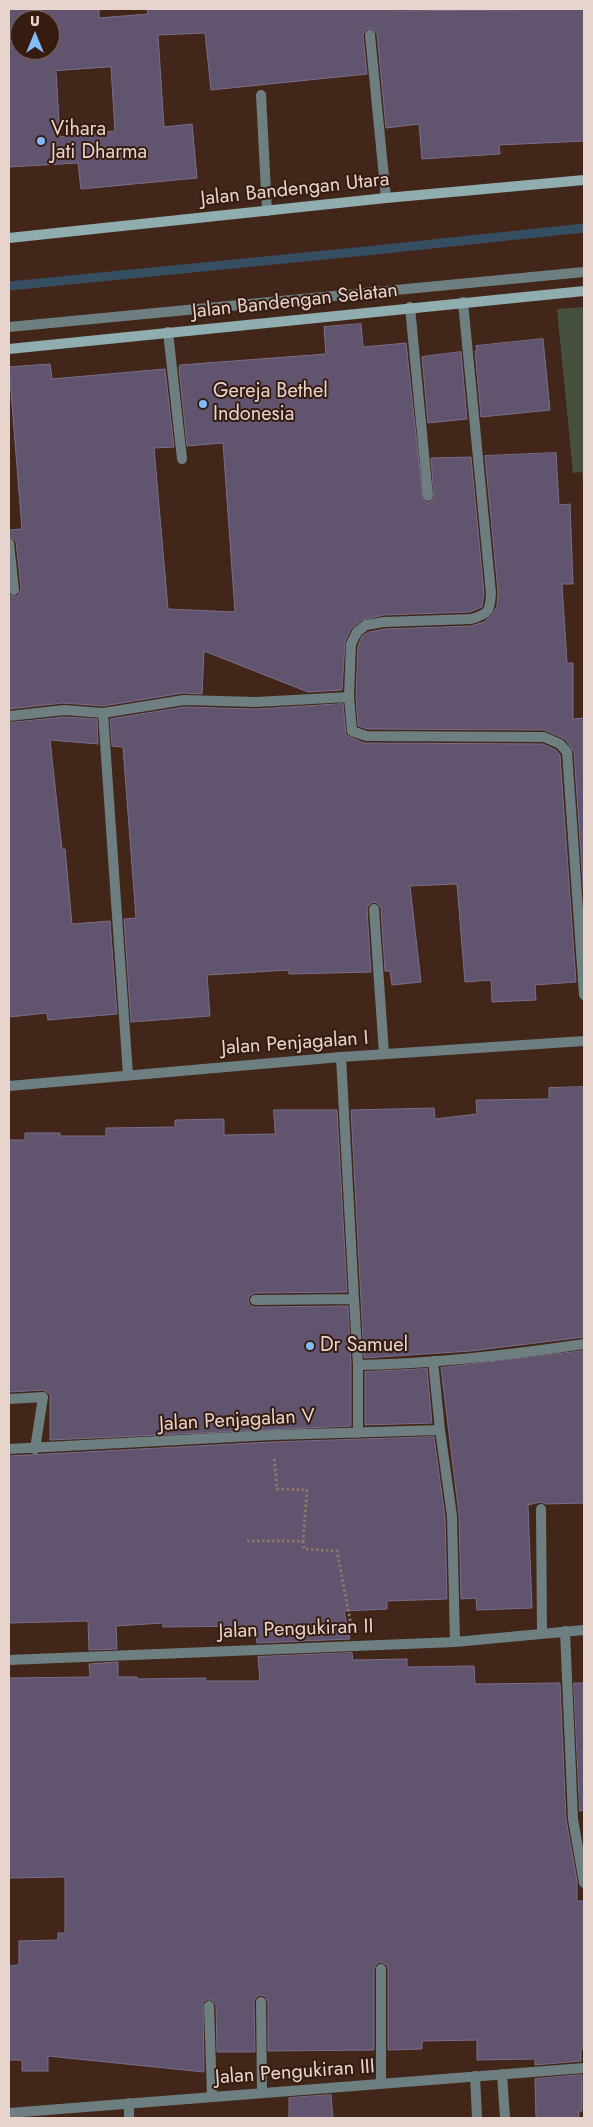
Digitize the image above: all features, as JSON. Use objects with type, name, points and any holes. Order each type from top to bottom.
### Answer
[{"type":"main road","name":"Jalan Bandengan Utara","points":[[9,238],[386,198],[584,180]]},
{"type":"main road","name":"Jalan Bandengan Selatan","points":[[9,349],[584,290]]},
{"type":"street","points":[[370,35],[386,198]]},
{"type":"street","points":[[261,95],[267,211]]},
{"type":"street","points":[[9,327],[584,272]]},
{"type":"street","points":[[463,302],[491,593],[490,608],[484,615],[471,619],[384,622],[366,625],[357,632],[351,644],[349,697],[352,731],[366,736],[544,736],[560,744],[567,752],[584,995]]},
{"type":"street","points":[[410,308],[428,496]]},
{"type":"street","points":[[168,332],[182,460]]},
{"type":"street","points":[[9,543],[14,590]]},
{"type":"street","points":[[9,716],[64,710],[103,713],[184,700],[256,702],[349,697]]},
{"type":"street","points":[[103,713],[128,1075]]},
{"type":"street","points":[[374,910],[384,1054]]},
{"type":"street","name":"Jalan Penjagalan I","points":[[9,1086],[341,1057],[584,1041]]},
{"type":"street","points":[[341,1057],[358,1366],[358,1433]]},
{"type":"street","points":[[255,1300],[354,1299]]},
{"type":"street","points":[[358,1366],[537,1351],[584,1344]]},
{"type":"street","points":[[433,1361],[452,1516],[456,1642]]},
{"type":"street","points":[[9,1399],[43,1397],[36,1449]]},
{"type":"street","name":"Jalan Penjagalan V","points":[[9,1449],[272,1435],[440,1430]]},
{"type":"street","points":[[541,1509],[542,1633]]},
{"type":"street","name":"Jalan Pengukiran II","points":[[9,1660],[456,1642],[584,1630]]},
{"type":"street","points":[[565,1631],[573,1820],[584,1883]]},
{"type":"street","points":[[381,1970],[381,2084]]},
{"type":"street","points":[[261,2002],[262,2092]]},
{"type":"street","points":[[209,2006],[212,2096]]},
{"type":"street","name":"Jalan Pengukiran III","points":[[9,2112],[584,2068]]},
{"type":"street","points":[[502,2074],[505,2118]]},
{"type":"street","points":[[475,2076],[477,2118]]},
{"type":"street","points":[[129,2104],[129,2118]]},
{"type":"path","points":[[272,1435],[277,1488],[307,1490],[304,1549],[337,1551],[355,1646]]},
{"type":"path","points":[[247,1541],[303,1541]]},
{"type":"green space","points":[[584,307],[584,493],[582,472],[573,473],[557,309]]},
{"type":"building","points":[[9,9],[99,9],[99,18],[148,14],[147,9],[397,9],[397,11],[584,9],[584,141],[499,145],[500,154],[422,159],[419,124],[386,128],[377,34],[372,29],[366,29],[363,35],[367,74],[211,90],[205,33],[158,35],[164,127],[192,124],[197,178],[81,189],[78,163],[9,167]],"holes":[[[111,67],[115,131],[60,137],[56,71]]]},
{"type":"building","points":[[361,324],[363,347],[406,343],[423,500],[429,503],[434,498],[431,458],[471,457],[484,593],[482,607],[470,612],[384,615],[362,620],[351,629],[345,641],[342,690],[308,692],[204,651],[202,694],[183,693],[103,706],[63,703],[9,709],[9,594],[18,596],[21,589],[16,542],[9,536],[9,530],[22,529],[9,367],[50,364],[52,379],[165,369],[174,447],[154,448],[168,609],[235,612],[223,443],[187,446],[180,365],[326,354],[324,327]]},
{"type":"building","points":[[543,339],[550,410],[481,417],[476,346]]},
{"type":"building","points":[[461,352],[467,419],[428,423],[422,357]]},
{"type":"building","points":[[556,453],[559,505],[570,504],[573,584],[562,584],[567,663],[573,663],[573,719],[584,718],[584,900],[574,752],[565,739],[544,730],[367,729],[358,726],[356,697],[358,646],[362,636],[369,632],[385,629],[471,626],[484,622],[492,615],[497,606],[498,592],[485,456]]},
{"type":"building","points":[[343,704],[346,735],[364,743],[543,744],[556,750],[560,755],[576,982],[535,985],[536,1000],[492,1002],[491,980],[465,982],[457,884],[410,886],[421,982],[392,985],[390,971],[385,971],[381,908],[377,903],[373,902],[367,909],[371,972],[289,974],[289,970],[207,975],[210,1016],[131,1022],[124,919],[136,918],[123,747],[112,746],[110,719],[184,707],[256,709]]},
{"type":"building","points":[[64,717],[97,719],[98,744],[50,740],[62,849],[65,849],[72,924],[110,921],[117,1014],[48,1020],[47,1013],[9,1017],[9,723]]},
{"type":"building","points":[[584,1087],[584,1337],[471,1351],[364,1358],[351,1110],[434,1108],[435,1119],[477,1114],[476,1100],[549,1099],[549,1088]]},
{"type":"building","points":[[274,1110],[337,1110],[347,1292],[255,1293],[249,1296],[248,1301],[251,1306],[255,1307],[348,1306],[351,1365],[351,1426],[50,1440],[50,1394],[43,1390],[9,1392],[9,1140],[25,1140],[25,1133],[60,1133],[60,1136],[106,1136],[106,1128],[175,1127],[175,1120],[224,1119],[224,1135],[275,1134]]},
{"type":"building","points":[[584,1351],[584,1503],[546,1504],[540,1502],[528,1505],[532,1608],[477,1610],[476,1598],[461,1599],[459,1515],[441,1368]]},
{"type":"building","points":[[427,1369],[432,1423],[365,1425],[365,1372]]},
{"type":"building","points":[[434,1437],[445,1517],[447,1599],[387,1601],[387,1609],[344,1611],[350,1639],[257,1643],[255,1626],[163,1627],[163,1623],[116,1626],[117,1649],[89,1650],[88,1621],[9,1623],[9,1456],[272,1442]]},
{"type":"building","points":[[352,1653],[353,1660],[407,1659],[407,1667],[474,1666],[475,1684],[560,1683],[566,1819],[577,1881],[577,1901],[584,1901],[584,2048],[581,2050],[581,2061],[535,2065],[535,2059],[477,2060],[477,2040],[422,2041],[422,2049],[388,2050],[388,1969],[387,1965],[381,1962],[377,1963],[374,1969],[374,2050],[268,2051],[268,2002],[265,1996],[260,1995],[255,1998],[254,2002],[255,2052],[217,2052],[216,2005],[212,2000],[203,2002],[204,2072],[48,2056],[48,2071],[22,2071],[22,2060],[9,2060],[9,1966],[19,1965],[19,1941],[58,1940],[58,1933],[65,1933],[65,1877],[9,1878],[9,1678],[90,1677],[89,1664],[118,1662],[118,1677],[137,1677],[137,1679],[206,1678],[206,1681],[260,1681],[258,1657]]},
{"type":"building","points":[[574,1683],[584,1683],[584,1810],[580,1811]]},
{"type":"building","points":[[582,2075],[582,2111],[579,2111],[579,2118],[536,2118],[535,2079]]},
{"type":"building","points":[[331,2095],[333,2118],[289,2118],[289,2098]]},
{"type":"waterway","points":[[9,286],[584,228]]},
{"type":"place","name":"Vihara Jati Dharma","points":[[41,141]]},
{"type":"place","name":"Gereja Bethel Indonesia","points":[[203,404]]},
{"type":"place","name":"Dr Samuel","points":[[310,1346]]}]
